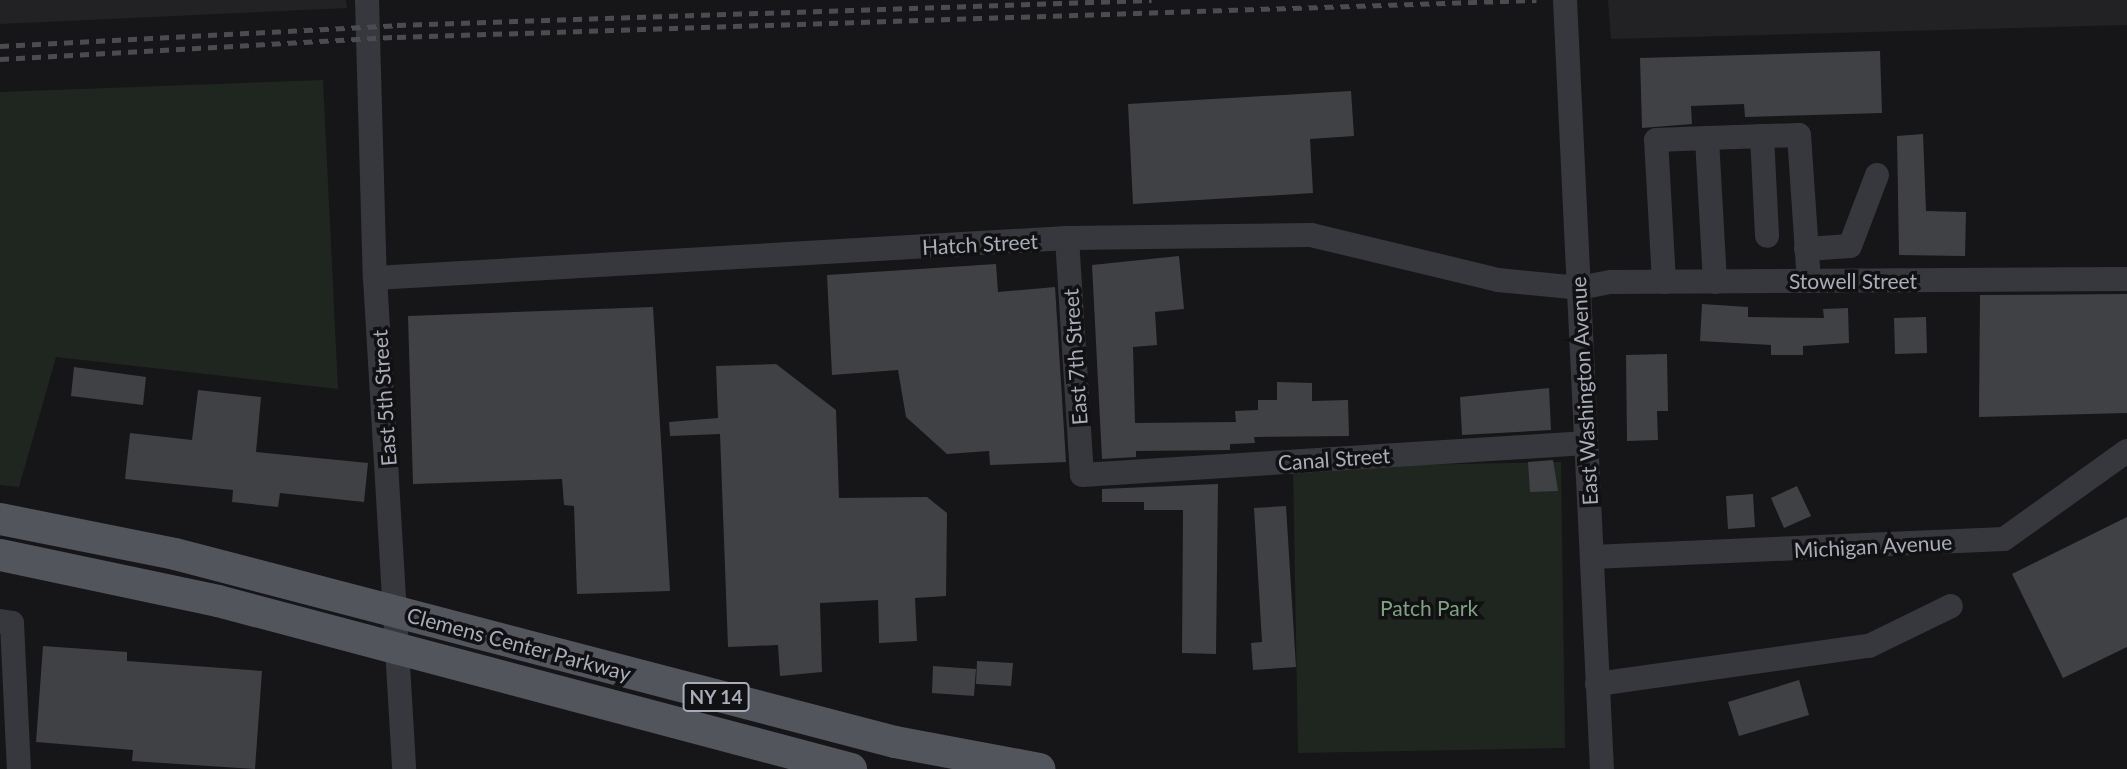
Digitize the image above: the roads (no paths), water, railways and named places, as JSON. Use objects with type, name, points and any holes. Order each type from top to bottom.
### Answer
[{"type":"main road","name":"Clemens Center Parkway","points":[[0,519],[175,554],[895,742],[1039,769]]},
{"type":"main road","name":"Clemens Center Parkway","points":[[0,555],[113,576],[851,769]]},
{"type":"street","name":"East 5th Street","points":[[368,0],[376,278],[404,769]]},
{"type":"street","name":"East Washington Avenue","points":[[1565,6],[1602,769]]},
{"type":"street","points":[[1664,282],[1656,140],[1799,135],[1809,281]]},
{"type":"street","points":[[1762,136],[1767,236]]},
{"type":"street","points":[[1707,138],[1715,282]]},
{"type":"street","points":[[1853,281],[1850,246],[1877,175]]},
{"type":"street","name":"Hatch Street","points":[[376,278],[1067,239],[1311,235],[1498,280],[1579,288]]},
{"type":"street","name":"East 7th Street","points":[[1067,239],[1082,475]]},
{"type":"street","points":[[1806,248],[1850,246]]},
{"type":"street","name":"Stowell Street","points":[[1579,288],[1664,282],[2127,279]]},
{"type":"street","name":"Canal Street","points":[[1082,475],[1586,443]]},
{"type":"street","name":"Michigan Avenue","points":[[1592,557],[2004,539],[2127,451]]},
{"type":"street","points":[[1597,684],[1869,646],[1951,606]]},
{"type":"street","points":[[6,622],[19,769]]},
{"type":"street","points":[[0,768],[8,769]]},
{"type":"railway","points":[[0,46],[397,25],[1152,0]]},
{"type":"railway","points":[[0,59],[397,37],[1536,0]]},
{"type":"park label","name":"Patch Park","points":[[1429,608]]}]
